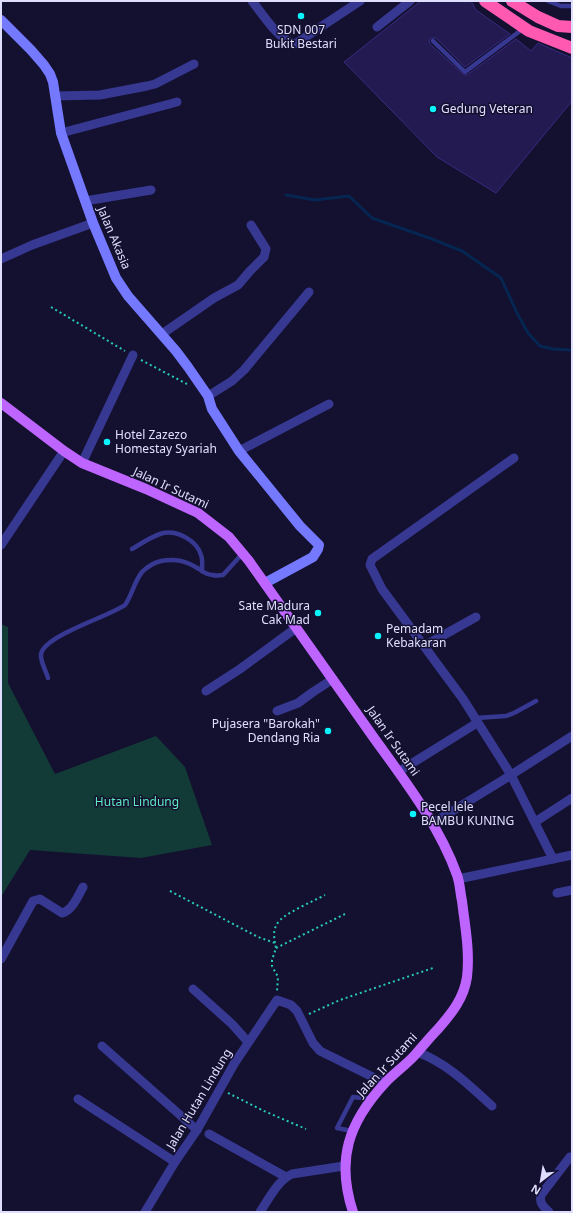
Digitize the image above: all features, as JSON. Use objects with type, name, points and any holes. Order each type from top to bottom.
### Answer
[{"type":"highway","points":[[485,1],[524,28],[572,48]]},
{"type":"highway","points":[[512,1],[558,26],[572,27]]},
{"type":"main road","name":"Jalan Ir Sutami","points":[[1,403],[82,463],[146,489],[198,513],[229,537],[265,583],[398,772],[433,823],[452,861],[458,879],[467,934],[467,975],[465,988],[459,1002],[451,1014],[417,1052],[385,1083],[361,1113],[352,1131],[344,1166],[349,1199],[353,1212]]},
{"type":"street","points":[[252,1],[269,23],[286,41],[295,44],[360,1]]},
{"type":"street","points":[[376,27],[404,3]]},
{"type":"street","name":"Jalan Akasia","points":[[1,20],[17,35],[44,65],[53,82],[61,133],[93,223],[116,278],[128,296],[162,334],[188,367],[208,396],[212,409],[239,451],[300,526],[319,545],[313,557],[265,583]]},
{"type":"street","points":[[558,26],[572,30]]},
{"type":"street","points":[[558,42],[572,42]]},
{"type":"street","points":[[55,96],[100,95],[147,86],[155,84],[194,64]]},
{"type":"street","points":[[61,133],[177,102]]},
{"type":"street","points":[[85,201],[151,190]]},
{"type":"street","points":[[1,259],[32,245],[93,223]]},
{"type":"street","points":[[162,334],[214,298],[234,288],[264,257],[266,249],[252,225]]},
{"type":"street","points":[[208,396],[232,381],[244,370],[309,292]]},
{"type":"street","points":[[82,463],[133,355]]},
{"type":"street","points":[[239,451],[329,404]]},
{"type":"street","points":[[1,545],[64,451]]},
{"type":"street","points":[[514,458],[372,559],[370,566],[382,589],[463,699],[511,775],[553,859]]},
{"type":"street","points":[[424,646],[476,617]]},
{"type":"street","points":[[206,691],[240,669],[296,628]]},
{"type":"street","points":[[277,711],[298,703],[333,679]]},
{"type":"street","points":[[398,772],[476,720]]},
{"type":"street","points":[[433,823],[572,736]]},
{"type":"street","points":[[535,822],[572,798]]},
{"type":"street","points":[[458,879],[572,855]]},
{"type":"street","points":[[1,959],[33,901],[40,899],[63,913],[69,909],[83,887]]},
{"type":"street","points":[[557,893],[572,890]]},
{"type":"street","points":[[193,989],[232,1024],[248,1042]]},
{"type":"street","points":[[277,1000],[291,1004],[301,1019],[313,1043],[320,1051],[385,1083]]},
{"type":"street","name":"Jalan Hutan Lindung","points":[[145,1212],[175,1162],[197,1130],[248,1042],[277,1000]]},
{"type":"street","points":[[102,1046],[197,1130]]},
{"type":"street","points":[[417,1052],[439,1062],[454,1072],[492,1106]]},
{"type":"street","points":[[78,1099],[175,1162]]},
{"type":"street","points":[[209,1134],[286,1177]]},
{"type":"street","points":[[549,1212],[541,1205],[541,1195],[570,1158]]},
{"type":"street","points":[[260,1212],[280,1182],[286,1177],[292,1174],[344,1166]]},
{"type":"lane","points":[[548,1],[562,6],[572,6]]},
{"type":"lane","points":[[433,40],[465,72],[524,28]]},
{"type":"lane","points":[[132,549],[164,533],[171,532],[178,534],[191,541],[201,553],[202,571]]},
{"type":"lane","points":[[48,678],[41,657],[44,648],[55,638],[125,605],[137,578],[153,563],[168,560],[184,561],[213,576],[223,575],[243,553]]},
{"type":"lane","points":[[476,720],[506,716],[536,701]]},
{"type":"lane","points":[[352,1131],[337,1128],[353,1097],[372,1099]]},
{"type":"path","points":[[170,891],[258,937],[275,943]]},
{"type":"path","points":[[277,1000],[278,977],[272,966],[272,960],[276,948],[275,930],[278,922],[325,895]]},
{"type":"path","points":[[276,948],[345,914]]},
{"type":"path","points":[[301,1019],[340,1000],[434,968]]},
{"type":"path","points":[[220,1088],[264,1111],[306,1129]]},
{"type":"green space","name":"Hutan Lindung","points":[[1,624],[8,627],[8,683],[55,774],[156,736],[185,767],[212,845],[141,858],[30,850],[1,897]]},
{"type":"building","points":[[421,1],[471,1],[476,10],[510,34],[465,67],[436,38],[431,38],[429,40],[430,44],[464,75],[467,75],[516,39],[531,51],[538,43],[572,58],[572,101],[496,193],[437,157],[344,62]]},
{"type":"waterway","points":[[286,195],[315,200],[349,196],[372,218],[462,251],[501,278],[528,333],[540,346],[553,349],[572,350]]},
{"type":"place","name":"SDN 007 Bukit Bestari","points":[[301,16]]},
{"type":"place","name":"Gedung Veteran","points":[[433,109]]},
{"type":"place","name":"Hotel Zazezo Homestay Syariah","points":[[107,442]]},
{"type":"place","name":"Sate Madura Cak Mad","points":[[318,613]]},
{"type":"place","name":"Pemadam Kebakaran","points":[[378,636]]},
{"type":"place","name":"Pujasera \"Barokah\" Dendang Ria","points":[[328,731]]},
{"type":"place","name":"Pecel lele BAMBU KUNING","points":[[413,814]]}]
